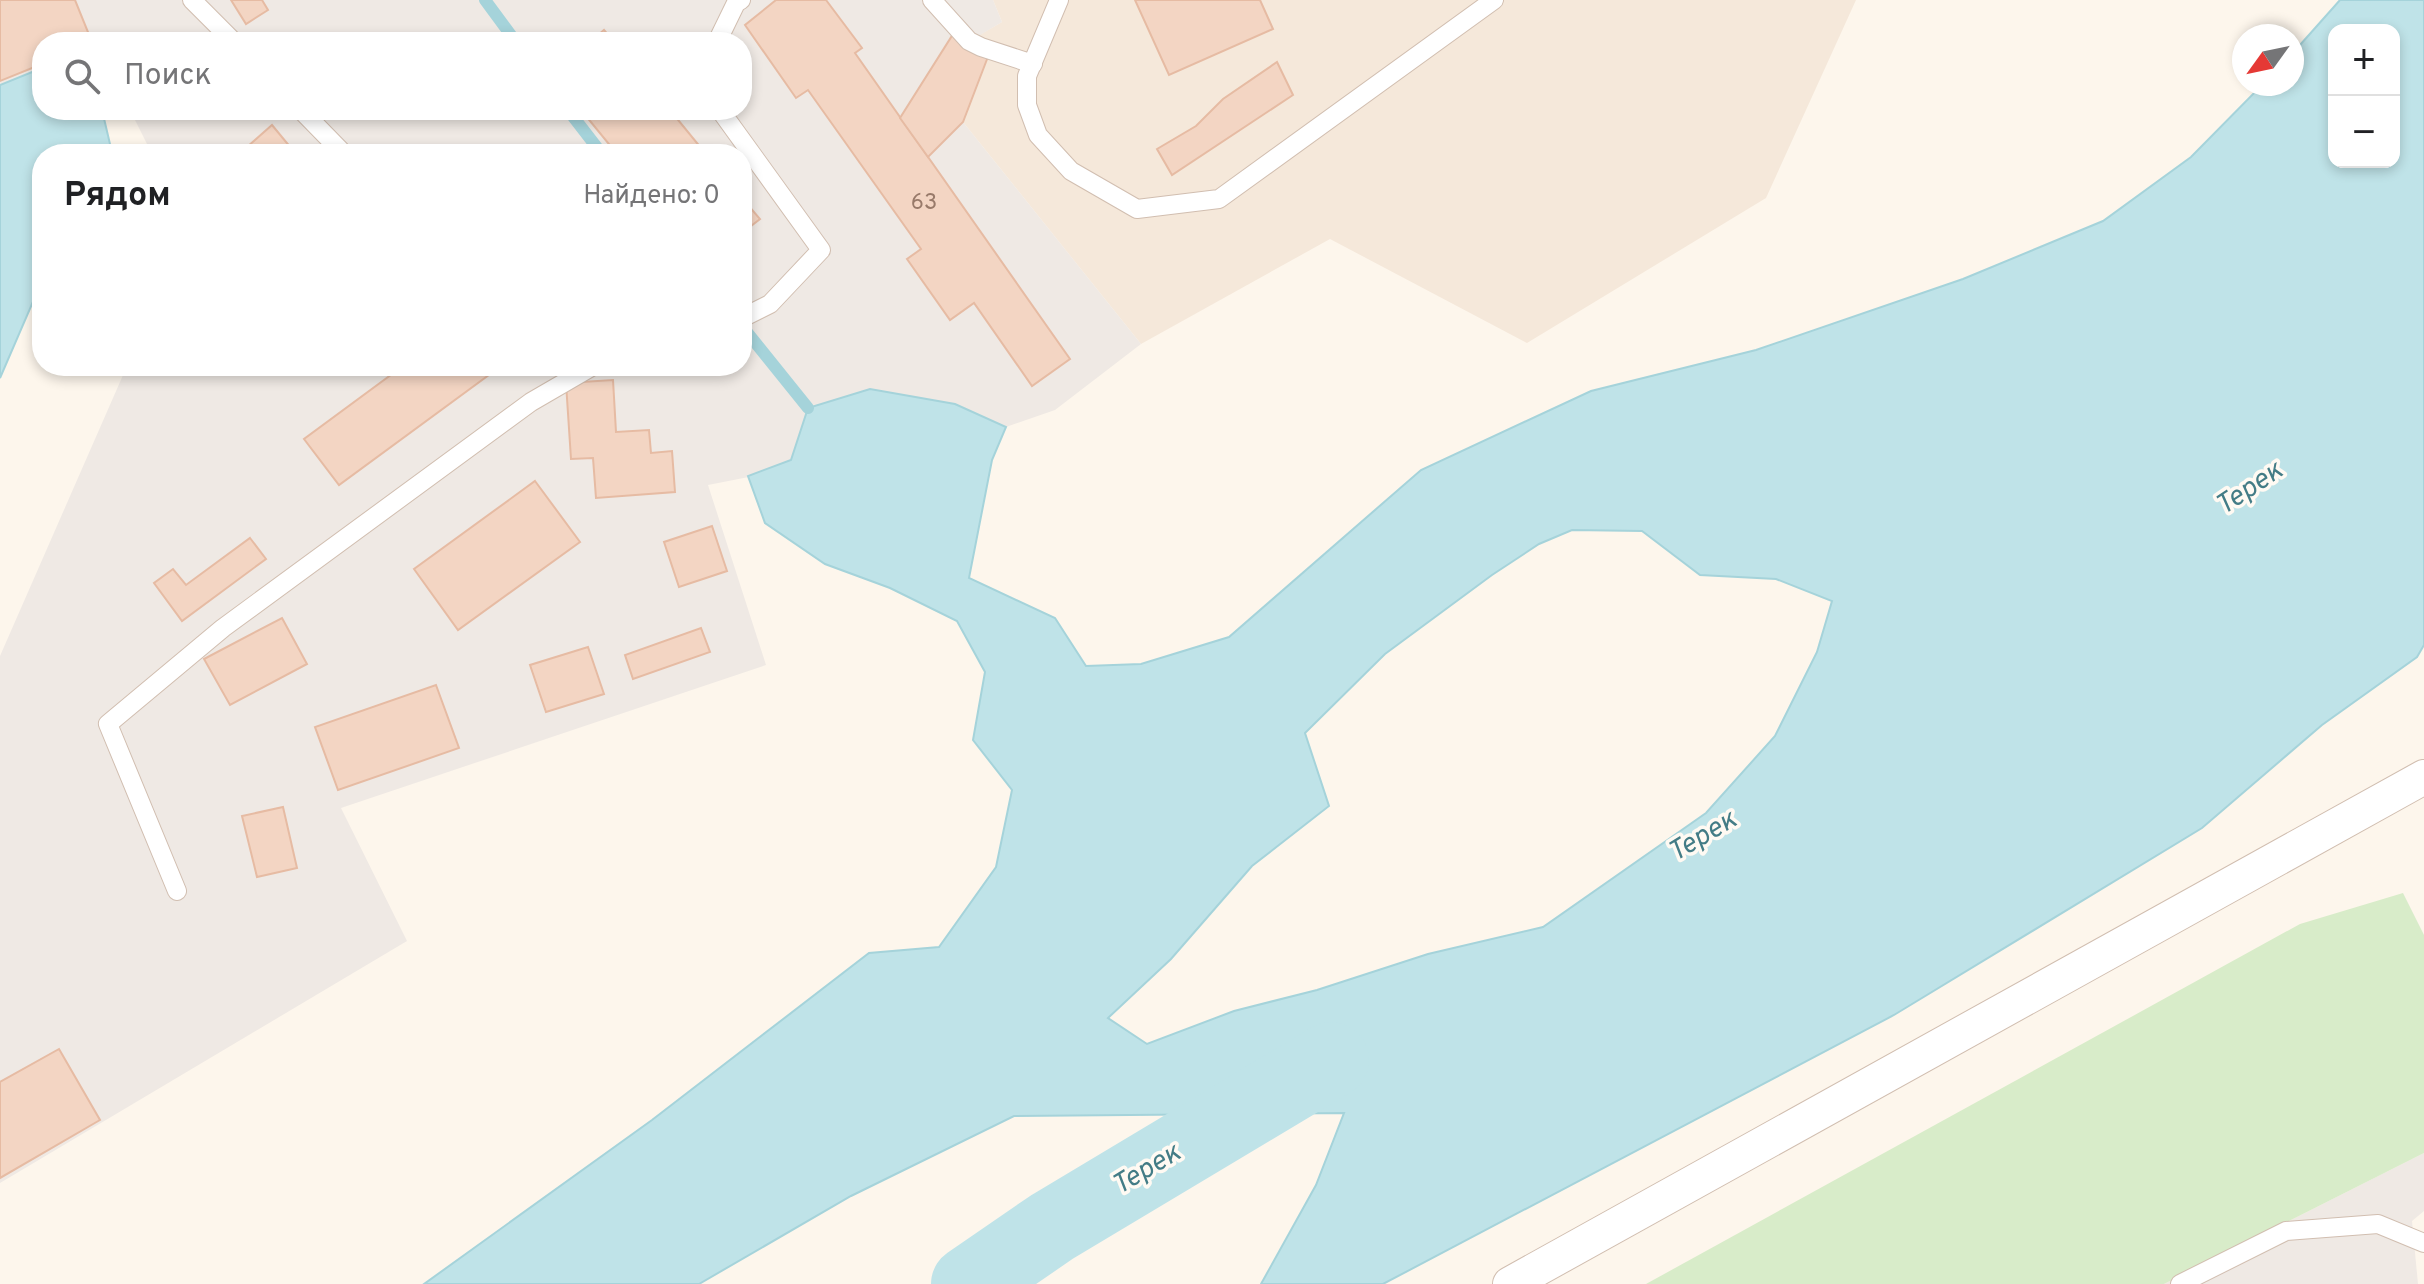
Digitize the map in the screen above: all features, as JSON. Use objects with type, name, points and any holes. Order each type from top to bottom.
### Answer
[{"type":"street","points":[[1510,1284],[2424,777]]},
{"type":"lane","points":[[192,0],[224,32]]},
{"type":"lane","points":[[722,32],[736,3],[741,0]]},
{"type":"lane","points":[[932,0],[969,41],[1033,64]]},
{"type":"lane","points":[[1059,0],[1027,76],[1027,105],[1038,135],[1071,171],[1137,209],[1219,199],[1494,0]]},
{"type":"lane","points":[[311,120],[334,144]]},
{"type":"lane","points":[[727,120],[745,144]]},
{"type":"lane","points":[[752,154],[821,250],[770,304],[752,313]]},
{"type":"lane","points":[[177,891],[108,724],[223,628],[531,402],[576,376]]},
{"type":"lane","points":[[2180,1284],[2286,1231],[2378,1224],[2424,1243]]},
{"type":"shaded area","points":[[0,0],[993,0],[1002,22],[970,41],[986,60],[963,122],[1141,344],[1055,410],[1006,427],[708,485],[766,665],[341,808],[407,941],[0,1183],[0,656],[123,376],[752,376],[752,144],[147,144],[135,120],[752,120],[752,32],[32,32],[32,74],[0,87]]},
{"type":"shaded area","points":[[993,0],[1856,0],[1766,198],[1527,343],[1330,239],[1141,344],[963,122],[969,41],[1002,22]]},
{"type":"shaded area","points":[[2424,1153],[2424,1211],[2412,1221],[2418,1284],[2164,1284]]},
{"type":"green space","points":[[2403,893],[2424,935],[2424,1153],[2164,1284],[1646,1284],[2300,924]]},
{"type":"water","points":[[2340,0],[2424,0],[2424,645],[2417,657],[2322,725],[2202,828],[1894,1015],[1383,1284],[1261,1284],[1316,1185],[1344,1113],[1014,1116],[851,1196],[699,1284],[424,1284],[652,1120],[869,953],[939,947],[996,867],[1012,790],[973,740],[985,672],[957,621],[890,588],[825,564],[765,523],[748,476],[791,460],[808,408],[870,389],[955,404],[1006,427],[992,460],[969,578],[1055,618],[1086,666],[1141,664],[1229,637],[1421,470],[1591,391],[1756,350],[1963,279],[2103,221],[2191,157],[2251,96],[2304,96],[2304,40]],"holes":[[[1572,530],[1642,531],[1700,575],[1776,579],[1832,601],[1817,652],[1775,736],[1706,813],[1543,927],[1428,954],[1317,990],[1234,1011],[1147,1044],[1108,1018],[1171,959],[1252,866],[1329,806],[1305,733],[1385,654],[1539,544]]]},
{"type":"water","points":[[32,72],[32,120],[104,120],[110,144],[32,144],[32,304],[0,378],[0,85]]},
{"type":"building","points":[[0,0],[75,0],[88,32],[32,32],[32,68],[0,81]]},
{"type":"building","points":[[231,0],[262,0],[268,10],[246,24]]},
{"type":"building","points":[[776,0],[826,0],[862,48],[855,53],[1070,359],[1032,386],[974,303],[950,320],[907,259],[921,249],[808,90],[796,98],[745,25]]},
{"type":"building","points":[[1135,0],[1260,0],[1273,29],[1169,75]]},
{"type":"building","points":[[955,31],[989,54],[963,122],[928,157],[900,118]]},
{"type":"building","points":[[1277,62],[1293,95],[1172,175],[1157,149],[1196,126],[1223,99]]},
{"type":"building","points":[[589,120],[678,120],[698,144],[609,144]]},
{"type":"building","points":[[272,125],[288,144],[250,144]]},
{"type":"building","points":[[752,210],[760,219],[752,225]]},
{"type":"building","points":[[389,376],[487,376],[339,485],[304,439]]},
{"type":"building","points":[[613,380],[616,432],[649,430],[651,453],[672,451],[675,492],[596,498],[593,458],[571,459],[566,383]]},
{"type":"building","points":[[535,481],[580,542],[458,630],[414,569]]},
{"type":"building","points":[[712,526],[727,571],[679,587],[664,542]]},
{"type":"building","points":[[250,538],[266,559],[182,621],[154,583],[173,569],[186,585]]},
{"type":"building","points":[[282,618],[307,664],[230,705],[204,659]]},
{"type":"building","points":[[701,628],[710,652],[633,679],[625,655]]},
{"type":"building","points":[[588,647],[604,694],[546,712],[530,665]]},
{"type":"building","points":[[436,685],[459,748],[338,790],[315,727]]},
{"type":"building","points":[[283,807],[297,868],[257,877],[242,816]]},
{"type":"building","points":[[59,1049],[100,1120],[0,1178],[0,1082]]},
{"type":"waterway","points":[[485,0],[509,32]]},
{"type":"waterway","points":[[576,120],[594,144]]},
{"type":"waterway","points":[[752,338],[808,408]]},
{"type":"waterway","name":"Терек","points":[[969,1284],[1052,1227],[1331,1060]]}]
